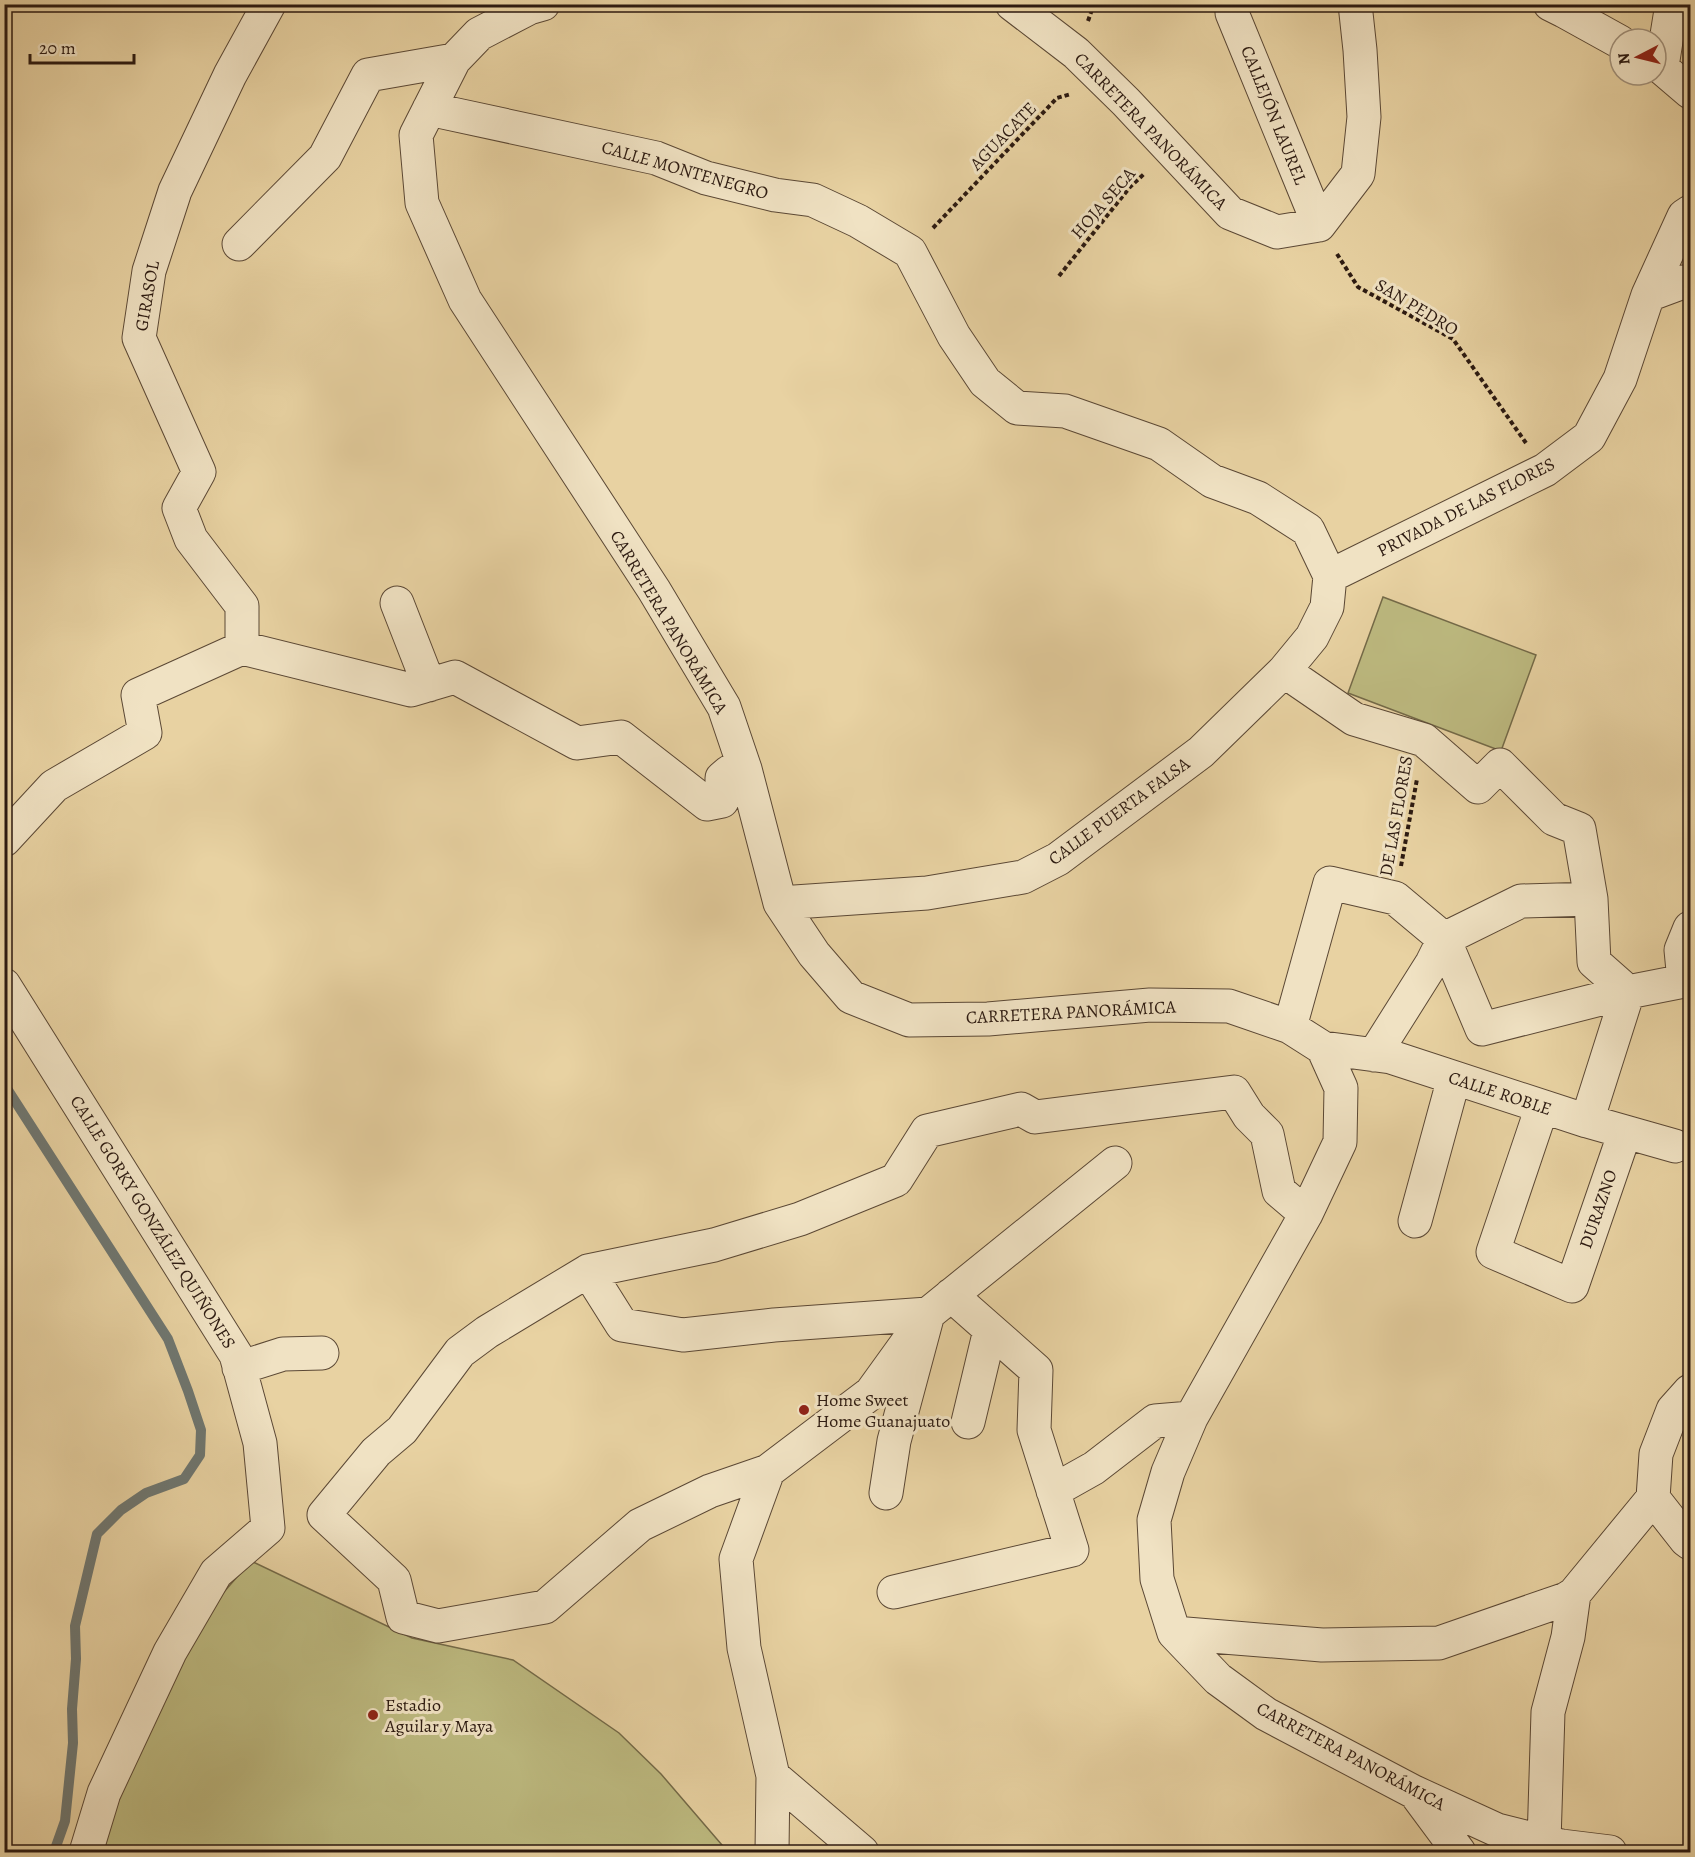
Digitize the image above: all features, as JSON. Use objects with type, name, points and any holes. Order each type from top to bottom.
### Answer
[{"type":"street","name":"GIRASOL","points":[[242,648],[242,606],[191,539],[179,508],[199,472],[139,338],[149,271],[175,191],[230,75],[269,4]]},
{"type":"street","name":"CARRETERA PANORÁMICA","points":[[543,4],[529,8],[479,34],[454,60],[416,135],[422,203],[465,300],[654,590],[724,707],[745,769],[780,903],[814,954],[851,997],[909,1020],[988,1019],[1150,1005],[1230,1006],[1290,1026],[1323,1048],[1341,1088],[1340,1142],[1306,1214],[1191,1418],[1168,1472],[1154,1520],[1157,1579],[1174,1633],[1218,1679],[1266,1714],[1414,1792],[1497,1830],[1562,1846],[1610,1852]]},
{"type":"street","name":"CARRETERA PANORÁMICA","points":[[1012,4],[1076,53],[1126,102],[1230,213],[1277,232],[1319,225]]},
{"type":"street","name":"CALLEJÓN LAUREL","points":[[1232,4],[1232,13],[1319,225]]},
{"type":"street","points":[[1319,225],[1358,174],[1364,117],[1355,4]]},
{"type":"street","points":[[1550,4],[1608,35]]},
{"type":"street","points":[[1667,27],[1672,4]]},
{"type":"street","points":[[239,244],[325,157],[368,75],[454,60]]},
{"type":"street","points":[[1668,73],[1690,92]]},
{"type":"street","name":"CALLE MONTENEGRO","points":[[429,109],[656,158],[706,178],[775,195],[813,200],[858,221],[910,252]]},
{"type":"street","name":"PRIVADA DE LAS FLORES","points":[[1330,576],[1545,470],[1589,437],[1620,379],[1648,295],[1684,216],[1690,212]]},
{"type":"street","points":[[910,252],[954,336],[985,382],[1017,408],[1065,411],[1159,444],[1212,481],[1258,498],[1308,530],[1330,576]]},
{"type":"street","points":[[1648,295],[1683,282],[1690,284]]},
{"type":"street","name":"CALLE PUERTA FALSA","points":[[780,903],[927,893],[1023,877],[1058,859],[1201,752],[1284,671],[1312,637],[1327,607],[1330,576]]},
{"type":"street","points":[[397,603],[429,685]]},
{"type":"street","points":[[4,840],[54,786],[145,733],[138,695],[242,648],[411,690],[455,677],[577,743],[621,737],[707,804],[722,801],[722,778],[729,772],[745,769]]},
{"type":"street","points":[[1284,671],[1354,719],[1424,740],[1478,787],[1500,765],[1554,819],[1579,830],[1591,899],[1594,962],[1628,992]]},
{"type":"street","points":[[1290,1026],[1330,883],[1395,898],[1444,939],[1482,1029],[1628,992],[1684,981],[1681,950],[1690,928]]},
{"type":"street","points":[[1374,1055],[1432,963],[1444,939],[1521,901],[1591,899]]},
{"type":"street","name":"CALLE GORKY GONZÁLEZ QUIÑONES","points":[[4,985],[236,1355],[260,1443],[268,1528],[216,1573],[170,1652],[104,1793],[86,1852]]},
{"type":"street","points":[[1587,1121],[1628,992]]},
{"type":"street","name":"CALLE ROBLE","points":[[1323,1048],[1391,1057],[1542,1107],[1675,1146]]},
{"type":"street","points":[[1415,1221],[1454,1077]]},
{"type":"street","points":[[1115,1163],[940,1305],[872,1393],[768,1471],[710,1491],[640,1525],[545,1607],[438,1626],[403,1617],[394,1580],[324,1515],[376,1452],[402,1430],[460,1352],[487,1332],[588,1271],[714,1245],[800,1219],[896,1180],[927,1131],[1021,1110],[1035,1116],[1234,1092],[1249,1116],[1267,1134],[1279,1191],[1306,1214]]},
{"type":"street","name":"DURAZNO","points":[[1542,1107],[1493,1252],[1572,1286],[1624,1132]]},
{"type":"street","points":[[588,1271],[622,1324],[683,1335],[940,1305],[990,1330],[1036,1370],[1034,1430],[1072,1550],[894,1592]]},
{"type":"street","points":[[885,1493],[894,1441],[940,1305]]},
{"type":"street","points":[[968,1422],[990,1330]]},
{"type":"street","points":[[239,1368],[283,1354],[322,1353]]},
{"type":"street","points":[[1174,1633],[1322,1645],[1439,1643],[1566,1599],[1574,1594],[1653,1498],[1656,1454],[1672,1410],[1690,1391]]},
{"type":"street","points":[[1053,1491],[1095,1468],[1155,1421],[1191,1418]]},
{"type":"street","points":[[768,1471],[736,1559],[744,1648],[773,1776],[772,1852]]},
{"type":"street","points":[[1653,1498],[1690,1542]]},
{"type":"street","points":[[1544,1842],[1548,1712],[1568,1637],[1574,1594]]},
{"type":"street","points":[[773,1776],[862,1852]]},
{"type":"street","points":[[1414,1792],[1459,1852]]},
{"type":"path","name":"AGUACATE","points":[[910,252],[1057,98],[1069,94],[1079,96]]},
{"type":"path","name":"HOJA SECA","points":[[1059,276],[1130,187],[1170,151]]},
{"type":"path","name":"SAN PEDRO","points":[[1319,225],[1358,287],[1453,339],[1545,470]]},
{"type":"path","name":"DE LAS FLORES","points":[[1395,898],[1424,740]]},
{"type":"shaded area","points":[[1383,597],[1536,655],[1501,751],[1348,693]]},
{"type":"shaded area","name":"Estadio Aguilar y Maya","points":[[251,1561],[412,1638],[513,1660],[619,1733],[661,1774],[728,1852],[98,1852],[181,1641]]},
{"type":"waterway","points":[[4,1084],[168,1339],[201,1430],[200,1455],[184,1479],[146,1493],[121,1510],[97,1534],[75,1626],[73,1743],[65,1821],[54,1852]]},
{"type":"place","name":"Home Sweet Home Guanajuato","points":[[804,1410]]},
{"type":"place","name":"Estadio Aguilar y Maya","points":[[373,1715]]}]
